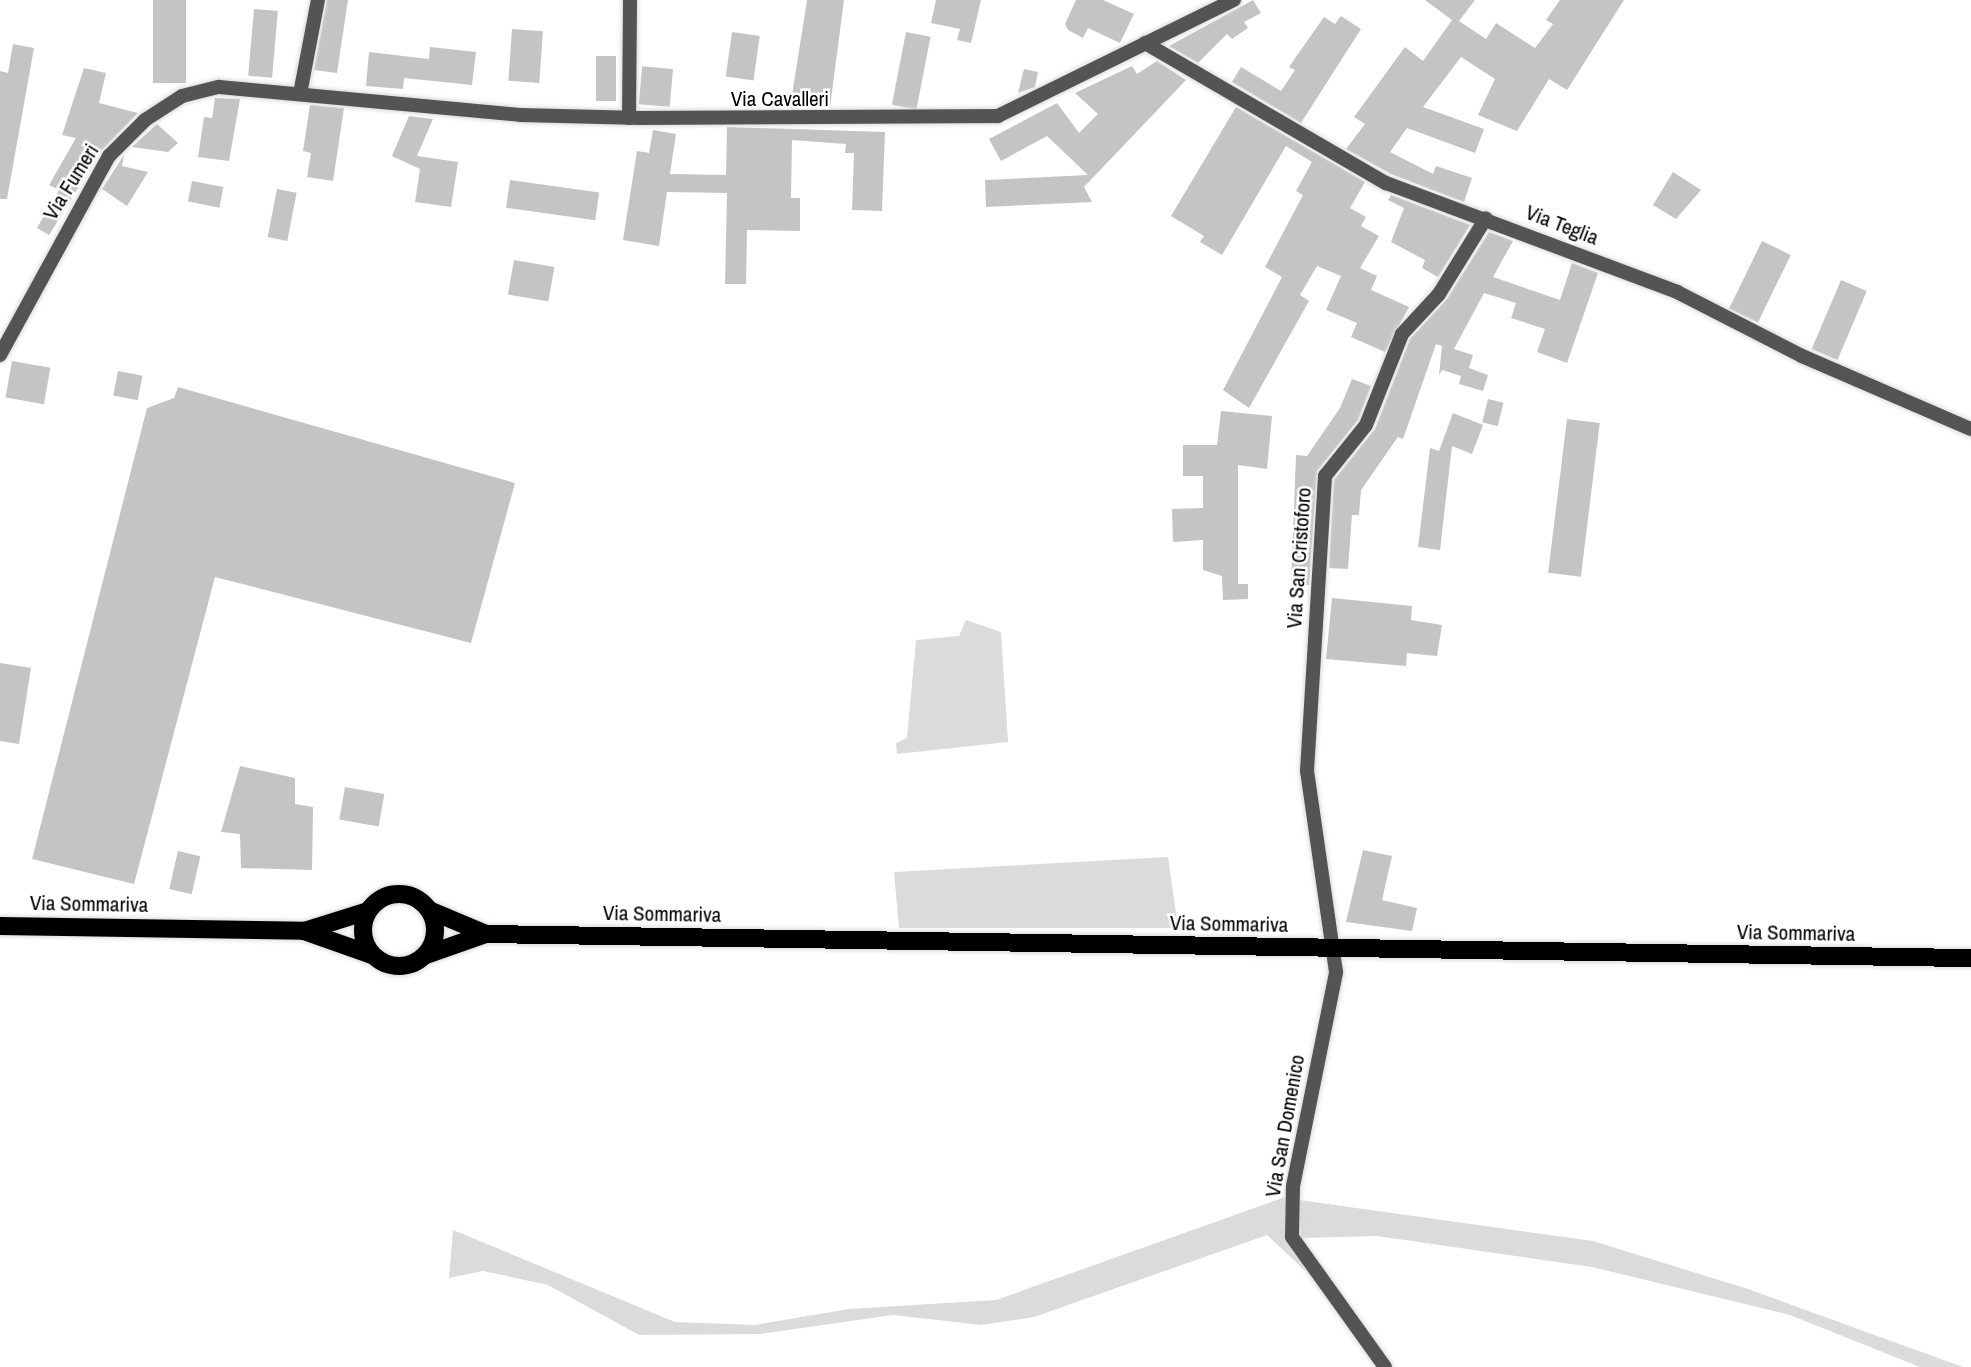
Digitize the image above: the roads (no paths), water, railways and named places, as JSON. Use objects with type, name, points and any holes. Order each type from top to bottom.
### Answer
[{"type":"main road","points":[[398,894],[429,910],[435,933],[426,955],[405,966],[372,955],[363,934],[368,911],[398,894]]},
{"type":"main road","name":"Via Sommariva","points":[[429,910],[486,934]]},
{"type":"main road","name":"Via Sommariva","points":[[0,926],[304,931],[368,911]]},
{"type":"main road","name":"Via Sommariva","points":[[304,931],[372,955]]},
{"type":"main road","name":"Via Sommariva","points":[[426,955],[486,934],[1971,958]]},
{"type":"street","points":[[300,94],[318,0]]},
{"type":"street","points":[[629,118],[630,0]]},
{"type":"street","name":"Via Cavalleri","points":[[300,94],[520,116],[998,116],[1234,0]]},
{"type":"street","name":"Via Teglia","points":[[1145,43],[1386,183],[1486,218],[1711,306],[1802,356],[1971,429]]},
{"type":"street","name":"Via Fumeri","points":[[0,355],[75,211],[109,156],[145,120],[182,96],[219,87],[300,94]]},
{"type":"street","name":"Via San Cristoforo","points":[[1329,948],[1307,771],[1325,476],[1366,425],[1402,334],[1439,294],[1486,218]]},
{"type":"street","name":"Via San Domenico","points":[[1329,948],[1336,972],[1293,1186],[1292,1237],[1385,1367]]}]
